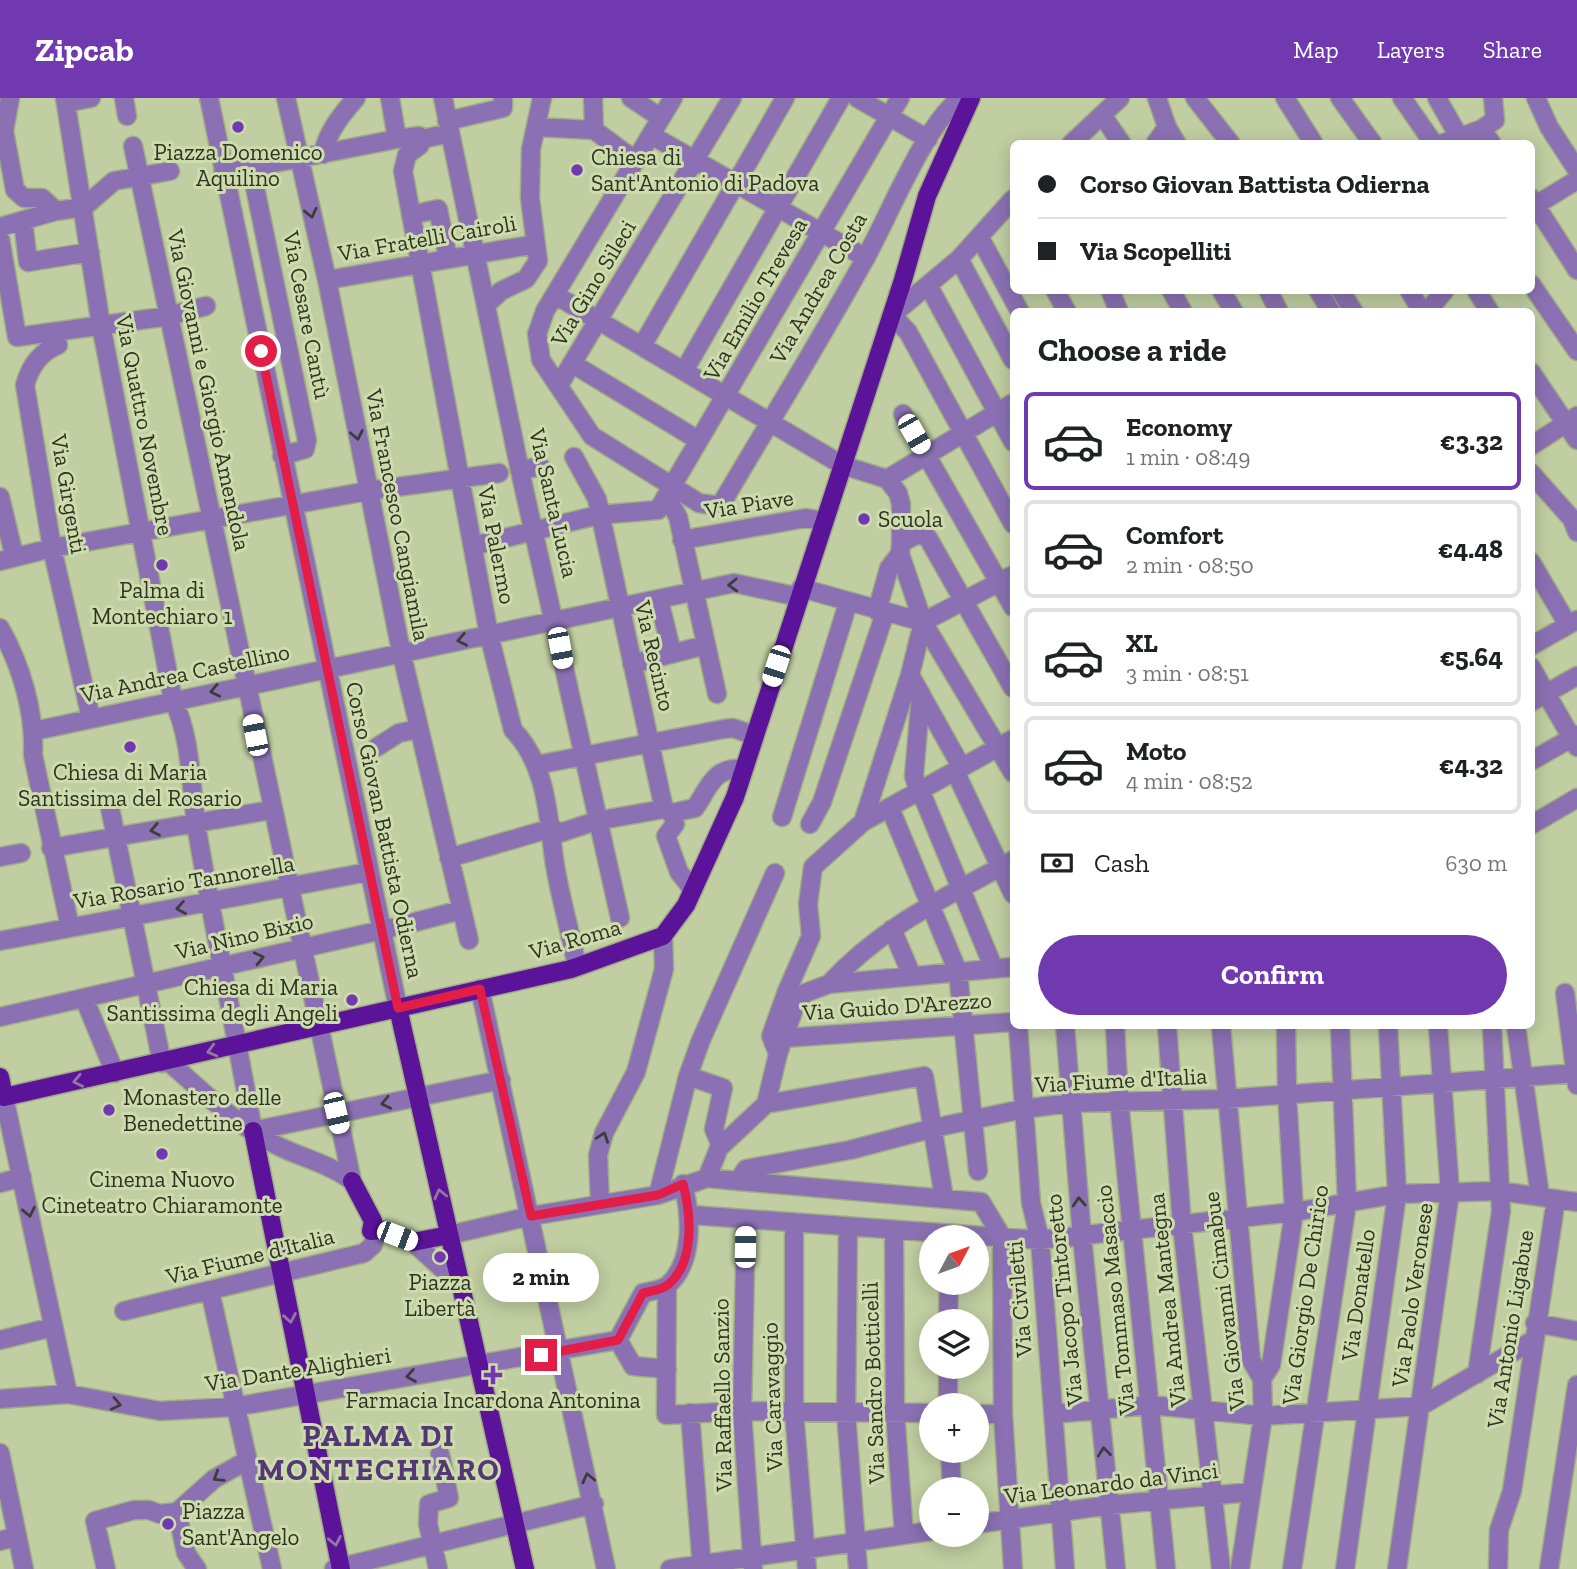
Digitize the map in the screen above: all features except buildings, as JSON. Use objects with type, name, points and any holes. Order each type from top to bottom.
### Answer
[{"type":"main road","points":[[663,936],[674,923],[693,890],[724,827],[892,315],[927,196],[971,98]]},
{"type":"main road","name":"Via Roma","points":[[5,1097],[166,1063],[238,1044],[571,969],[663,936]]},
{"type":"main road","name":"Corso Giovan Battista Odierna","points":[[398,1008],[525,1569]]},
{"type":"main road","points":[[0,1077],[5,1097]]},
{"type":"main road","points":[[253,1131],[338,1568]]},
{"type":"main road","points":[[352,1181],[376,1228],[414,1242],[449,1235]]},
{"type":"street","points":[[10,98],[4,119],[4,131],[15,190],[24,198],[42,198],[57,211]]},
{"type":"street","points":[[65,100],[91,98]]},
{"type":"street","name":"Corso Giovan Battista Odierna","points":[[209,98],[368,872],[392,928],[398,1008]]},
{"type":"street","name":"Via Francesco Cangiamila","points":[[286,98],[327,279],[401,652],[469,940]]},
{"type":"street","points":[[323,153],[325,143],[342,114],[356,98]]},
{"type":"street","points":[[390,98],[397,139]]},
{"type":"street","name":"Via Santa Lucia","points":[[443,98],[520,471],[555,621],[596,821],[620,918]]},
{"type":"street","points":[[486,305],[500,291],[532,274],[538,261],[530,198],[531,149],[542,98]]},
{"type":"street","points":[[590,129],[593,98]]},
{"type":"street","points":[[631,98],[656,115]]},
{"type":"street","points":[[673,98],[656,115],[651,135],[631,158],[557,296],[545,311],[537,334],[541,360],[592,436],[670,492],[678,517],[717,694]]},
{"type":"street","name":"Via Gino Sileci","points":[[559,385],[601,321],[732,98]]},
{"type":"street","points":[[642,345],[785,98]]},
{"type":"street","points":[[684,371],[841,98]]},
{"type":"street","points":[[856,98],[928,139]]},
{"type":"street","name":"Via Emilio Trevesa","points":[[670,492],[900,98]]},
{"type":"street","name":"Via Andrea Costa","points":[[670,492],[699,503],[720,506],[866,258],[928,139],[948,108],[961,98]]},
{"type":"street","points":[[1077,140],[1120,98]]},
{"type":"street","points":[[1157,98],[1175,140]]},
{"type":"street","points":[[1195,98],[1228,140]]},
{"type":"street","points":[[1285,98],[1311,140]]},
{"type":"street","points":[[1340,98],[1370,140]]},
{"type":"street","points":[[1402,98],[1431,140]]},
{"type":"street","points":[[1437,98],[1458,135]]},
{"type":"street","points":[[1449,140],[1458,135],[1487,136],[1495,120],[1493,98]]},
{"type":"street","points":[[1536,98],[1549,127],[1577,170]]},
{"type":"street","name":"Via Quattro Novembre","points":[[65,100],[101,325],[173,700],[194,788],[195,822],[253,1131]]},
{"type":"street","points":[[223,173],[397,139],[419,136],[422,139],[503,103]]},
{"type":"street","points":[[1102,115],[1119,140]]},
{"type":"street","points":[[536,127],[590,129],[631,158]]},
{"type":"street","points":[[1159,140],[1167,127]]},
{"type":"street","points":[[651,135],[866,258]]},
{"type":"street","name":"Via Palermo","points":[[422,139],[421,145],[407,155],[403,166],[459,478],[489,635],[513,730],[524,741],[536,765],[552,828],[552,851],[575,957]]},
{"type":"street","name":"Via Giovanni e Giorgio Amendola","points":[[133,146],[271,810],[352,1181]]},
{"type":"street","name":"Via Cesare Cantù","points":[[251,167],[307,440],[305,449],[282,456]]},
{"type":"street","points":[[0,227],[57,211],[84,207],[114,181],[170,171]]},
{"type":"street","points":[[1535,203],[1577,180]]},
{"type":"street","points":[[1535,207],[1577,270]]},
{"type":"street","points":[[1010,208],[959,258],[892,315],[908,332],[1010,519]]},
{"type":"street","points":[[411,215],[438,209],[448,258]]},
{"type":"street","points":[[23,221],[28,262],[90,252]]},
{"type":"street","points":[[0,238],[17,337],[169,316],[206,306]]},
{"type":"street","points":[[980,238],[1010,294]]},
{"type":"street","name":"Via Fratelli Cairoli","points":[[327,279],[536,244]]},
{"type":"street","points":[[959,258],[1010,354]]},
{"type":"street","points":[[928,285],[1005,408],[1010,429]]},
{"type":"street","points":[[1535,290],[1577,351]]},
{"type":"street","points":[[251,298],[278,292]]},
{"type":"street","points":[[1429,308],[1441,294]]},
{"type":"street","points":[[557,296],[842,465],[887,479],[898,493],[901,504],[900,549],[923,622],[1006,743],[1010,760]]},
{"type":"street","name":"Via Girgenti","points":[[56,332],[58,345],[39,358],[29,371],[25,385],[52,548],[91,718]]},
{"type":"street","points":[[573,364],[698,440]]},
{"type":"street","points":[[1535,377],[1571,419],[1577,440]]},
{"type":"street","points":[[887,479],[1005,408]]},
{"type":"street","points":[[863,822],[911,675],[923,622],[1006,579],[902,414]]},
{"type":"street","points":[[1535,443],[1571,419]]},
{"type":"street","name":"Via Recinto","points":[[574,457],[597,499],[598,515],[649,743],[668,811],[675,824],[666,836],[679,872],[693,890]]},
{"type":"street","points":[[520,471],[540,466]]},
{"type":"street","points":[[0,497],[14,556],[368,491],[499,473]]},
{"type":"street","points":[[1535,477],[1572,519],[1577,532]]},
{"type":"street","points":[[473,546],[598,515],[657,510],[670,492]]},
{"type":"street","name":"Via Piave","points":[[682,540],[806,518],[823,521]]},
{"type":"street","points":[[810,824],[822,802],[881,612],[889,568],[900,549],[918,534],[929,538],[1010,683]]},
{"type":"street","points":[[1535,568],[1572,623],[1535,644]]},
{"type":"street","name":"Via Andrea Castellino","points":[[34,731],[734,583],[800,592],[923,622]]},
{"type":"street","points":[[659,600],[672,653]]},
{"type":"street","points":[[782,817],[848,603]]},
{"type":"street","points":[[0,628],[18,667],[34,731],[33,755],[70,927]]},
{"type":"street","points":[[632,664],[706,645]]},
{"type":"street","points":[[829,984],[858,953],[892,929],[928,905],[1007,863],[911,675]]},
{"type":"street","points":[[1535,759],[1575,740],[1539,698],[1577,676]]},
{"type":"street","points":[[921,694],[914,776],[994,969]]},
{"type":"street","points":[[536,765],[733,728],[753,735]]},
{"type":"street","points":[[377,747],[399,733],[419,729]]},
{"type":"street","points":[[781,1046],[771,1036],[811,936],[808,904],[813,867],[863,822],[1006,743]]},
{"type":"street","points":[[449,858],[552,828],[561,833],[596,821],[695,808],[714,775],[727,768],[742,769]]},
{"type":"street","points":[[1535,823],[1577,798]]},
{"type":"street","points":[[110,808],[166,1063],[253,1131],[278,1146],[341,1172],[352,1181]]},
{"type":"street","points":[[890,808],[958,972],[978,1171]]},
{"type":"street","points":[[51,848],[271,810]]},
{"type":"street","points":[[0,857],[21,853]]},
{"type":"street","name":"Via Rosario Tannorella","points":[[4,940],[368,872]]},
{"type":"street","points":[[658,1195],[688,1076],[732,967],[775,873]]},
{"type":"street","name":"Via Nino Bixio","points":[[0,1017],[461,910]]},
{"type":"street","points":[[892,929],[912,976]]},
{"type":"street","points":[[600,1204],[597,1155],[604,1133],[636,1072],[664,968],[663,936]]},
{"type":"street","points":[[707,1178],[722,1146],[766,1104],[794,1009],[805,993],[829,984],[1010,967]]},
{"type":"street","points":[[480,989],[606,1569]]},
{"type":"street","points":[[1565,993],[1576,1077]]},
{"type":"street","points":[[84,998],[115,1073]]},
{"type":"street","name":"Via Guido D'Arezzo","points":[[781,1046],[1010,1022]]},
{"type":"street","name":"Via Civiletti","points":[[1018,1029],[1031,1203],[1040,1240],[1065,1569]]},
{"type":"street","name":"Via Jacopo Tintoretto","points":[[1065,1029],[1082,1237],[1115,1569]]},
{"type":"street","name":"Via Tommaso Masaccio","points":[[1115,1029],[1119,1101],[1166,1569]]},
{"type":"street","name":"Via Andrea Mantegna","points":[[1167,1029],[1182,1226],[1221,1569]]},
{"type":"street","name":"Via Giovanni Cimabue","points":[[1221,1029],[1225,1099],[1251,1360],[1262,1379],[1263,1416],[1240,1569]]},
{"type":"street","points":[[1262,1379],[1271,1366],[1294,1212],[1286,1029]]},
{"type":"street","name":"Via Giorgio De Chirico","points":[[1292,1569],[1313,1415],[1347,1203],[1340,1029]]},
{"type":"street","name":"Via Donatello","points":[[1345,1569],[1397,1194],[1388,1029]]},
{"type":"street","name":"Via Paolo Veronese","points":[[1397,1569],[1450,1192],[1438,1029]]},
{"type":"street","points":[[1477,1374],[1501,1211],[1492,1029]]},
{"type":"street","name":"Via Antonio Ligabue","points":[[1500,1561],[1499,1530],[1512,1491],[1513,1467],[1534,1332],[1548,1198],[1523,1077],[1516,1029]]},
{"type":"street","points":[[688,1076],[723,1088],[715,1129],[722,1146]]},
{"type":"street","points":[[766,1104],[924,1076],[944,1198]]},
{"type":"street","name":"Via Fiume d'Italia","points":[[738,1181],[746,1169],[850,1150],[934,1128],[1071,1103],[1225,1099],[1523,1077],[1576,1077]]},
{"type":"street","points":[[253,1131],[501,1080]]},
{"type":"street","points":[[5,1097],[68,1394]]},
{"type":"street","points":[[0,1183],[22,1177]]},
{"type":"street","points":[[449,1235],[531,1216],[658,1195],[683,1184],[707,1178],[981,1202],[1002,1237],[1003,1414],[1013,1569]]},
{"type":"street","points":[[667,1369],[633,1366],[618,1340],[643,1293],[667,1287],[680,1271],[691,1215],[683,1184]]},
{"type":"street","points":[[989,1237],[1040,1240],[1082,1237],[1294,1212],[1397,1194],[1499,1191],[1577,1202]]},
{"type":"street","points":[[691,1215],[919,1232]]},
{"type":"street","name":"Via Raffaello Sanzio","points":[[746,1219],[742,1411],[753,1564]]},
{"type":"street","name":"Via Caravaggio","points":[[794,1222],[794,1412],[807,1569]]},
{"type":"street","points":[[848,1226],[846,1413],[858,1569]]},
{"type":"street","name":"Via Fiume d'Italia","points":[[124,1311],[364,1252],[373,1245],[376,1228]]},
{"type":"street","name":"Via Sandro Botticelli","points":[[894,1230],[895,1412],[904,1535]]},
{"type":"street","points":[[414,1242],[460,1285]]},
{"type":"street","points":[[667,1287],[666,1415],[742,1411],[919,1413]]},
{"type":"street","points":[[210,1291],[272,1569]]},
{"type":"street","points":[[0,1340],[53,1327]]},
{"type":"street","points":[[1053,1414],[1100,1412],[1150,1405],[1263,1416],[1313,1415],[1421,1406],[1477,1374],[1534,1332],[1577,1331]]},
{"type":"street","name":"Via Dante Alighieri","points":[[0,1399],[68,1394],[160,1410],[234,1407],[618,1340]]},
{"type":"street","points":[[1549,1569],[1577,1385]]},
{"type":"street","points":[[690,1413],[702,1567]]},
{"type":"street","points":[[989,1414],[1003,1414]]},
{"type":"street","points":[[0,1453],[9,1538],[24,1569]]},
{"type":"street","points":[[438,1569],[428,1524],[429,1504],[449,1498],[440,1454]]},
{"type":"street","points":[[106,1569],[95,1521],[134,1510],[149,1510],[160,1514],[177,1512],[214,1479],[246,1461]]},
{"type":"street","name":"Via Leonardo da Vinci","points":[[989,1522],[1110,1505],[1250,1492]]},
{"type":"street","points":[[338,1568],[593,1504]]},
{"type":"street","points":[[177,1512],[186,1553],[197,1569]]},
{"type":"street","points":[[670,1569],[753,1564],[805,1550],[919,1533]]},
{"type":"place","name":"Piazza Domenico Aquilino","points":[[238,127]]},
{"type":"place","name":"Chiesa di Sant'Antonio di Padova","points":[[577,170]]},
{"type":"place","name":"Scuola","points":[[864,519]]},
{"type":"place","name":"Palma di Montechiaro 1","points":[[162,565]]},
{"type":"place","name":"Chiesa di Maria Santissima del Rosario","points":[[130,747]]},
{"type":"place","name":"Chiesa di Maria Santissima degli Angeli","points":[[352,1000]]},
{"type":"place","name":"Monastero delle Benedettine","points":[[109,1110]]},
{"type":"place","name":"Cinema Nuovo Cineteatro Chiaramonte","points":[[162,1154]]},
{"type":"place","name":"Piazza Libertà","points":[[440,1257]]},
{"type":"place","name":"Farmacia Incardona Antonina","points":[[493,1375]]},
{"type":"place","name":"Piazza Sant'Angelo","points":[[168,1524]]},
{"type":"district","name":"PALMA DI MONTECHIARO","points":[[379,1453]]},
{"type":"route","points":[[261,351],[398,1008],[480,989],[531,1216],[658,1195],[683,1184],[691,1215],[680,1271],[667,1287],[643,1293],[618,1340],[541,1355]]}]
